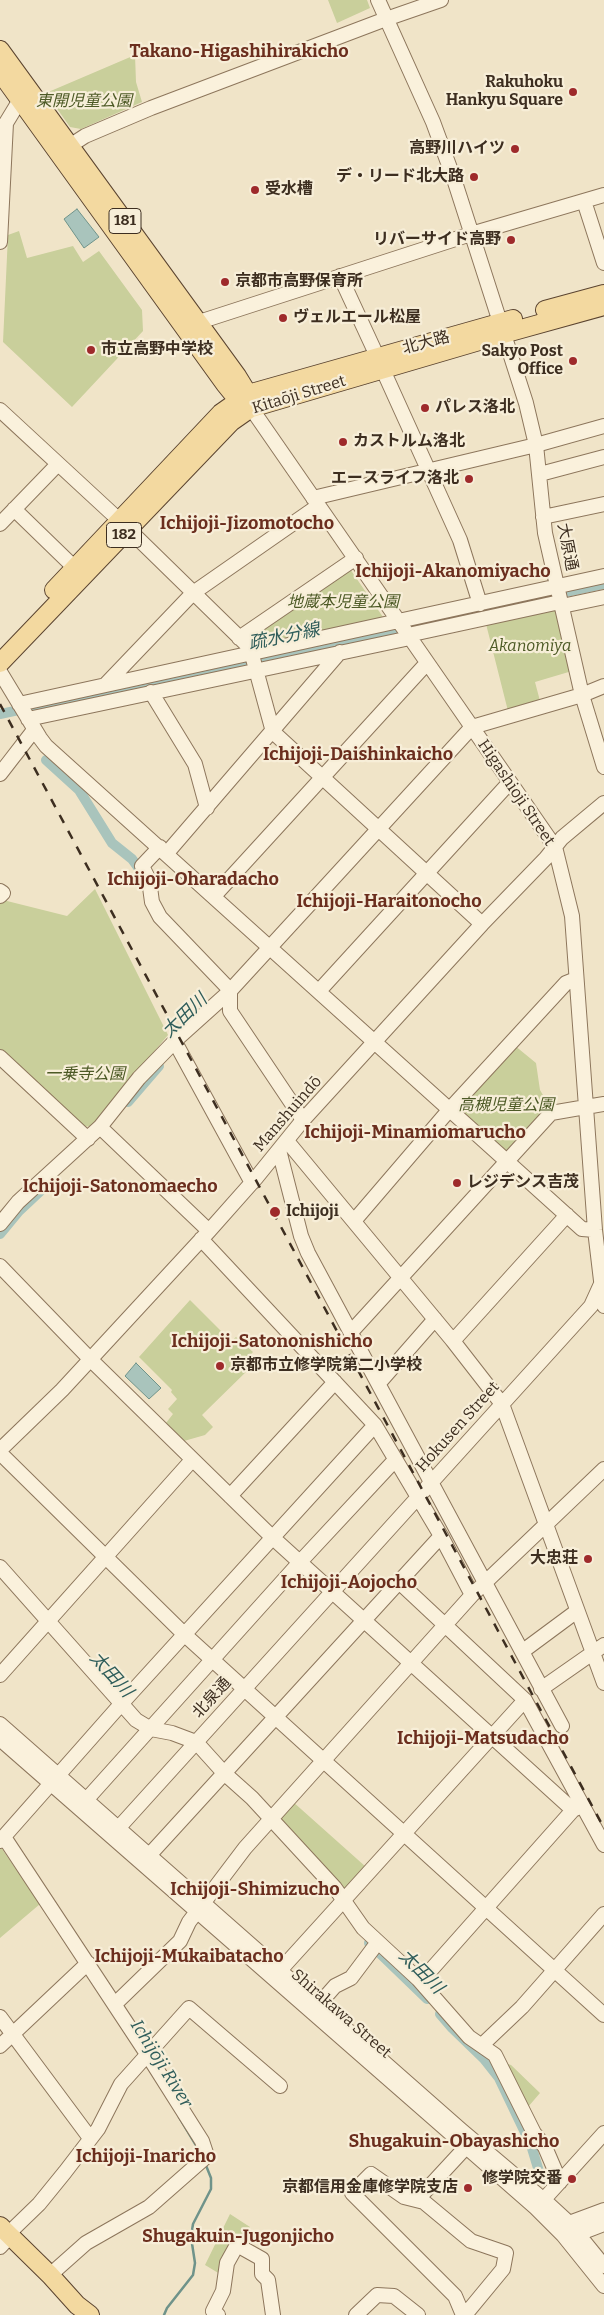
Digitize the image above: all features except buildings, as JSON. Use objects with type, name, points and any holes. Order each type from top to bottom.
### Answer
[{"type":"main road","name":"Higashioji Street","points":[[0,50],[25,96],[245,401]]},
{"type":"main road","name":"Higashioji Street","points":[[0,72],[25,96]]},
{"type":"main road","name":"Higashioji Street","points":[[64,150],[199,322],[245,401]]},
{"type":"main road","points":[[501,328],[604,294]]},
{"type":"main road","name":"Kitaōji Street","points":[[0,664],[79,572],[124,525],[231,422],[245,401],[501,328],[604,306]]},
{"type":"main road","name":"Kitaōji Street","points":[[0,646],[79,572]]},
{"type":"main road","points":[[4,2236],[50,2274],[83,2312]]},
{"type":"street","name":"大原通","points":[[378,0],[433,122],[454,179],[526,403],[536,445],[543,517],[559,597],[582,695],[604,767]]},
{"type":"street","points":[[64,150],[85,136],[151,108],[386,19],[442,0]]},
{"type":"street","points":[[0,242],[3,124],[25,96]]},
{"type":"street","points":[[199,322],[471,234],[604,195]]},
{"type":"street","points":[[584,201],[604,263]]},
{"type":"street","points":[[340,276],[460,540],[480,604]]},
{"type":"street","name":"Higashioji Street","points":[[245,401],[356,558],[554,847],[572,916],[595,1230],[604,1306]]},
{"type":"street","points":[[0,410],[124,525],[239,638],[252,655],[273,732],[482,924]]},
{"type":"street","points":[[106,684],[193,592],[315,502],[604,426]]},
{"type":"street","points":[[540,474],[604,457]]},
{"type":"street","points":[[0,524],[58,464]]},
{"type":"street","points":[[543,517],[604,504]]},
{"type":"street","points":[[14,509],[79,572]]},
{"type":"street","points":[[239,638],[356,558]]},
{"type":"street","points":[[0,774],[26,715],[106,684],[252,655],[405,631],[559,597],[604,576]]},
{"type":"street","points":[[26,715],[151,692],[340,652],[480,604],[559,597],[604,596]]},
{"type":"street","points":[[303,1120],[230,1011],[226,994],[160,917],[152,902],[149,880],[142,866],[164,850],[207,808],[340,652]]},
{"type":"street","points":[[214,896],[427,662]]},
{"type":"street","points":[[0,672],[46,746],[164,850],[582,1229],[595,1230]]},
{"type":"street","points":[[0,1224],[18,1202],[88,1139],[102,1129],[139,1078],[177,1046],[472,727],[582,695],[604,686]]},
{"type":"street","points":[[151,692],[195,764],[207,808]]},
{"type":"street","points":[[319,990],[510,782]]},
{"type":"street","name":"Manshuindō","points":[[0,1451],[62,1390],[205,1235],[252,1183],[303,1120],[562,838],[604,803]]},
{"type":"street","points":[[0,891],[3,893],[0,896]]},
{"type":"street","points":[[354,1222],[450,1109],[566,982],[576,979]]},
{"type":"street","points":[[177,1046],[252,1183]]},
{"type":"street","points":[[0,1057],[88,1139]]},
{"type":"street","points":[[352,1331],[402,1279],[552,1113],[604,1104]]},
{"type":"street","points":[[102,1129],[205,1235],[375,1425],[441,1536],[472,1596]]},
{"type":"street","points":[[283,1145],[354,1222],[453,1341],[502,1404],[577,1610],[598,1649],[604,1683]]},
{"type":"street","points":[[283,1145],[301,1236],[308,1253],[352,1331],[562,1726]]},
{"type":"street","points":[[453,1341],[567,1215]]},
{"type":"street","points":[[0,1266],[90,1359],[272,1537],[412,1662],[491,1737],[577,1808]]},
{"type":"street","name":"Hokusen Street","points":[[332,1592],[591,1306],[602,1283]]},
{"type":"street","points":[[379,1383],[435,1319]]},
{"type":"street","points":[[230,1496],[335,1382]]},
{"type":"street","points":[[50,2274],[86,2244],[150,2207],[207,2156],[202,2141],[147,2054],[88,1963],[2,1839],[272,1537],[375,1425]]},
{"type":"street","points":[[0,1451],[185,1635],[604,2015]]},
{"type":"street","points":[[0,1675],[192,1460]]},
{"type":"street","points":[[87,1800],[300,1562],[395,1460]]},
{"type":"street","points":[[114,2004],[180,1941],[200,1908],[245,1848],[445,1625],[485,1583],[604,1469]]},
{"type":"street","points":[[145,1859],[441,1536]]},
{"type":"street","points":[[0,1568],[119,1707],[148,1732],[172,1732],[193,1745],[252,1798],[267,1823],[345,1900],[362,1928],[418,1979],[469,2038],[495,2055],[534,2133],[545,2147],[560,2182]]},
{"type":"street","points":[[398,1582],[525,1700],[577,1808],[604,1845]]},
{"type":"street","name":"北泉通","points":[[115,1832],[332,1592]]},
{"type":"street","points":[[523,1651],[577,1610]]},
{"type":"street","points":[[541,1689],[598,1649]]},
{"type":"street","points":[[277,1975],[525,1700]]},
{"type":"street","name":"Shirakawa Street","points":[[0,1724],[55,1779],[200,1908],[540,2204],[566,2229],[604,2286]]},
{"type":"street","name":"Shirakawa Street","points":[[0,1738],[87,1800],[115,1832]]},
{"type":"street","points":[[418,1979],[430,1970],[577,1808]]},
{"type":"street","points":[[482,2046],[522,2007],[604,1914]]},
{"type":"street","points":[[315,2008],[335,1986],[351,1978],[378,1942]]},
{"type":"street","points":[[0,2046],[88,1963]]},
{"type":"street","points":[[4,2236],[39,2204],[98,2129],[121,2084],[189,2008],[280,2086]]},
{"type":"street","name":"Shirakawa Street","points":[[315,2008],[466,2147],[540,2204]]},
{"type":"street","points":[[0,2016],[90,2138]]},
{"type":"street","points":[[540,2204],[604,2133]]},
{"type":"street","points":[[418,2200],[466,2147]]},
{"type":"street","points":[[371,2174],[404,2197],[418,2200],[424,2202],[471,2241],[506,2253],[503,2270],[464,2315],[455,2296],[352,2193],[371,2174]]},
{"type":"street","points":[[566,2229],[604,2210]]},
{"type":"street","points":[[578,2234],[604,2224]]},
{"type":"street","points":[[566,2229],[578,2234],[604,2266]]},
{"type":"street","points":[[218,2315],[212,2311],[223,2291],[227,2263],[237,2244],[262,2259],[262,2274],[268,2280],[273,2315]]},
{"type":"street","points":[[356,2315],[377,2295],[394,2296],[418,2315]]},
{"type":"green space","points":[[328,0],[367,0],[370,8],[337,23]]},
{"type":"green space","name":"東開児童公園","points":[[135,55],[136,82],[142,102],[81,129],[70,127],[46,93]]},
{"type":"green space","points":[[19,231],[27,258],[73,246],[83,262],[99,251],[142,310],[143,331],[72,407],[3,342],[8,235]]},
{"type":"green space","name":"地蔵本児童公園","points":[[350,569],[385,620],[259,647],[248,637]]},
{"type":"green space","name":"Akanomiya","points":[[556,605],[572,671],[535,682],[540,701],[508,711],[485,620]]},
{"type":"green space","name":"一乗寺公園","points":[[95,889],[168,1035],[92,1126],[82,1127],[0,1049],[0,904],[3,900],[67,916]]},
{"type":"green space","name":"高槻児童公園","points":[[514,1045],[536,1063],[540,1090],[550,1107],[508,1155],[460,1112],[460,1104]]},
{"type":"green space","points":[[190,1300],[231,1341],[236,1337],[253,1352],[245,1361],[251,1367],[202,1415],[213,1427],[205,1435],[184,1441],[166,1423],[173,1414],[168,1409],[177,1399],[171,1392],[172,1390],[139,1357]]},
{"type":"green space","points":[[292,1801],[366,1867],[342,1893],[275,1820]]},
{"type":"green space","points":[[0,1846],[40,1904],[0,1938]]},
{"type":"green space","points":[[505,2063],[511,2065],[540,2093],[528,2107]]},
{"type":"green space","points":[[230,2214],[250,2227],[241,2242],[233,2239],[220,2264],[220,2274],[205,2265]]},
{"type":"water","points":[[77,209],[99,237],[84,248],[64,219]]},
{"type":"water","points":[[136,1363],[161,1388],[149,1399],[125,1376]]},
{"type":"waterway","name":"疏水分線","points":[[0,714],[604,584]]},
{"type":"waterway","name":"太田川","points":[[46,760],[79,790],[112,843],[132,859],[143,874]]},
{"type":"waterway","name":"太田川","points":[[128,1102],[159,1066]]},
{"type":"waterway","name":"太田川","points":[[0,1234],[19,1211],[51,1181]]},
{"type":"waterway","name":"太田川","points":[[369,1943],[427,1999]]},
{"type":"waterway","name":"太田川","points":[[440,2014],[484,2059],[499,2078],[531,2145],[541,2178]]},
{"type":"waterway","name":"Ichijōji River","points":[[179,2117],[197,2147]]},
{"type":"waterway","name":"Ichijōji River","points":[[164,2315],[167,2308],[193,2275],[195,2263],[191,2237],[193,2224],[211,2189],[211,2178],[205,2163]]},
{"type":"railway","points":[[0,704],[604,1828]]},
{"type":"place","name":"Rakuhoku Hankyu Square","points":[[573,92]]},
{"type":"place","name":"高野川ハイツ","points":[[515,149]]},
{"type":"place","name":"デ・リード北大路","points":[[474,177]]},
{"type":"place","name":"受水槽","points":[[255,190]]},
{"type":"place","name":"リバーサイド高野","points":[[511,240]]},
{"type":"place","name":"京都市高野保育所","points":[[225,282]]},
{"type":"place","name":"ヴェルエール松屋","points":[[283,318]]},
{"type":"place","name":"市立高野中学校","points":[[91,350]]},
{"type":"place","name":"Sakyo Post Office","points":[[573,361]]},
{"type":"place","name":"パレス洛北","points":[[425,408]]},
{"type":"place","name":"カストルム洛北","points":[[343,442]]},
{"type":"place","name":"エースライフ洛北","points":[[469,479]]},
{"type":"place","name":"レジデンス吉茂","points":[[457,1183]]},
{"type":"place","name":"Ichijoji","points":[[275,1212]]},
{"type":"place","name":"京都市立修学院第二小学校","points":[[220,1366]]},
{"type":"place","name":"大忠荘","points":[[588,1559]]},
{"type":"place","name":"修学院交番","points":[[572,2179]]},
{"type":"place","name":"京都信用金庫修学院支店","points":[[468,2188]]},
{"type":"district","name":"Takano-Higashihirakicho","points":[[239,52]]},
{"type":"district","name":"Ichijoji-Jizomotocho","points":[[247,524]]},
{"type":"district","name":"Ichijoji-Akanomiyacho","points":[[453,572]]},
{"type":"district","name":"Ichijoji-Daishinkaicho","points":[[358,755]]},
{"type":"district","name":"Ichijoji-Oharadacho","points":[[193,880]]},
{"type":"district","name":"Ichijoji-Haraitonocho","points":[[389,902]]},
{"type":"district","name":"Ichijoji-Minamiomarucho","points":[[415,1133]]},
{"type":"district","name":"Ichijoji-Satonomaecho","points":[[120,1187]]},
{"type":"district","name":"Ichijoji-Satononishicho","points":[[272,1342]]},
{"type":"district","name":"Ichijoji-Aojocho","points":[[349,1583]]},
{"type":"district","name":"Ichijoji-Matsudacho","points":[[483,1739]]},
{"type":"district","name":"Ichijoji-Shimizucho","points":[[255,1890]]},
{"type":"district","name":"Ichijoji-Mukaibatacho","points":[[189,1957]]},
{"type":"district","name":"Shugakuin-Obayashicho","points":[[454,2142]]},
{"type":"district","name":"Ichijoji-Inaricho","points":[[146,2157]]},
{"type":"district","name":"Shugakuin-Jugonjicho","points":[[238,2237]]}]
